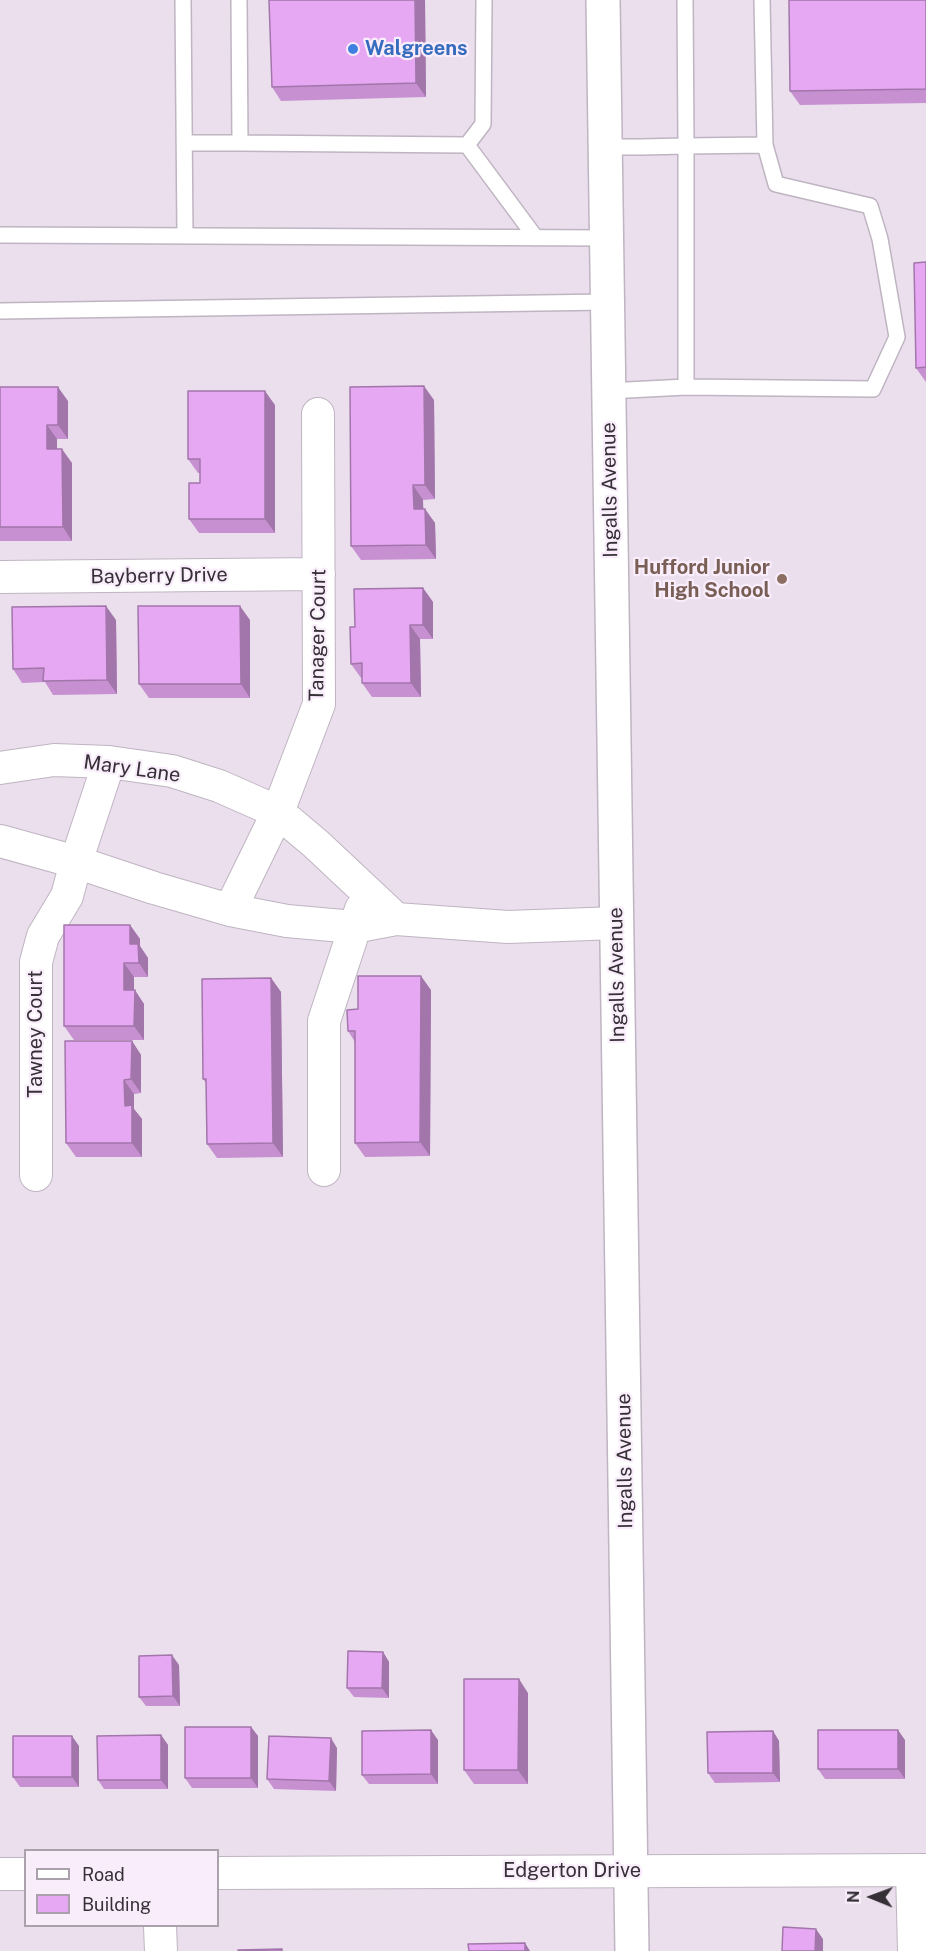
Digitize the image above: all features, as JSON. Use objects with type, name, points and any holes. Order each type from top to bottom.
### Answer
[{"type":"street","name":"Ingalls Avenue","points":[[603,0],[632,1951]]},
{"type":"street","name":"Tanager Court","points":[[230,910],[278,812],[319,704],[318,414]]},
{"type":"street","name":"Bayberry Drive","points":[[0,578],[319,574]]},
{"type":"street","name":"Mary Lane","points":[[0,768],[54,760],[109,762],[172,771],[219,786],[278,812],[316,844],[396,919]]},
{"type":"street","name":"Tawney Court","points":[[36,1175],[36,962],[43,936],[67,896],[109,762]]},
{"type":"street","points":[[0,841],[230,910],[287,921],[354,927],[396,919],[508,927],[617,922]]},
{"type":"street","points":[[324,1170],[324,1021],[367,891]]},
{"type":"street","points":[[914,1951],[919,1870]]},
{"type":"street","name":"Edgerton Drive","points":[[219,1873],[919,1870]]},
{"type":"street","points":[[0,1874],[24,1874]]},
{"type":"street","points":[[160,1927],[161,1951]]},
{"type":"lane","points":[[183,0],[185,236]]},
{"type":"lane","points":[[239,0],[240,142]]},
{"type":"lane","points":[[466,145],[483,124],[484,0]]},
{"type":"lane","points":[[685,0],[686,387]]},
{"type":"lane","points":[[608,391],[686,387],[873,389],[897,337],[880,239],[870,206],[776,184],[765,145],[762,0]]},
{"type":"lane","points":[[184,143],[466,145]]},
{"type":"lane","points":[[466,145],[536,238]]},
{"type":"lane","points":[[605,147],[765,145]]},
{"type":"lane","points":[[0,234],[606,238]]},
{"type":"lane","points":[[0,311],[607,302]]},
{"type":"building","name":"Walgreens","points":[[269,0],[415,0],[416,83],[272,87]]},
{"type":"building","points":[[789,0],[926,0],[926,89],[790,91]]},
{"type":"building","points":[[926,262],[926,367],[916,368],[914,263]]},
{"type":"building","points":[[424,386],[425,485],[413,485],[414,509],[425,509],[426,545],[351,546],[350,387]]},
{"type":"building","points":[[0,387],[58,387],[58,425],[47,425],[47,449],[62,449],[63,527],[0,527]]},
{"type":"building","points":[[188,391],[265,391],[265,519],[189,519],[189,483],[200,483],[200,459],[188,459]]},
{"type":"building","points":[[423,588],[423,625],[410,625],[411,683],[362,683],[362,663],[351,664],[350,627],[355,627],[354,589]]},
{"type":"building","points":[[106,606],[107,680],[43,681],[44,668],[13,669],[12,607]]},
{"type":"building","points":[[138,606],[240,606],[241,684],[139,684]]},
{"type":"building","points":[[64,925],[130,925],[130,944],[138,944],[139,963],[124,963],[124,990],[135,990],[134,1026],[64,1026]]},
{"type":"building","points":[[358,976],[421,976],[420,1142],[355,1143],[355,1031],[348,1031],[347,1010],[358,1009]]},
{"type":"building","points":[[271,978],[273,1143],[207,1144],[206,1079],[203,1079],[202,979]]},
{"type":"building","points":[[65,1041],[132,1041],[131,1079],[124,1080],[125,1106],[132,1105],[132,1143],[66,1143]]},
{"type":"building","points":[[348,1651],[383,1652],[382,1688],[347,1688]]},
{"type":"building","points":[[172,1655],[173,1696],[139,1697],[139,1656]]},
{"type":"building","points":[[464,1679],[519,1679],[518,1770],[464,1770]]},
{"type":"building","points":[[185,1727],[251,1727],[251,1778],[185,1778]]},
{"type":"building","points":[[431,1730],[431,1774],[362,1775],[362,1731]]},
{"type":"building","points":[[818,1730],[898,1730],[898,1769],[818,1769]]},
{"type":"building","points":[[773,1731],[773,1773],[708,1773],[707,1732]]},
{"type":"building","points":[[161,1735],[161,1780],[98,1780],[97,1736]]},
{"type":"building","points":[[13,1736],[72,1736],[72,1777],[13,1777]]},
{"type":"building","points":[[269,1736],[331,1738],[329,1781],[267,1779]]},
{"type":"building","points":[[783,1927],[816,1929],[815,1951],[782,1951]]},
{"type":"building","points":[[525,1943],[525,1951],[469,1951],[468,1944]]},
{"type":"building","points":[[282,1949],[282,1951],[238,1951],[238,1950]]},
{"type":"place","name":"Walgreens","points":[[353,49]]},
{"type":"place","name":"Hufford Junior High School","points":[[782,579]]}]
